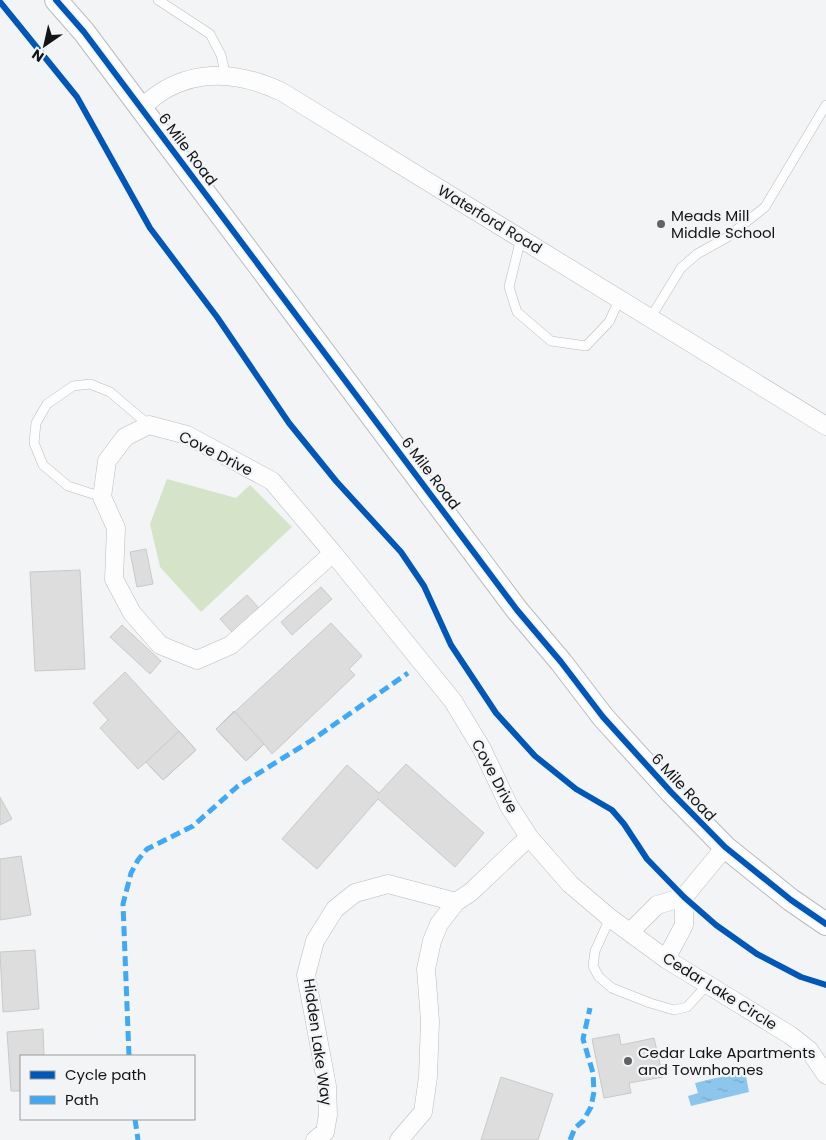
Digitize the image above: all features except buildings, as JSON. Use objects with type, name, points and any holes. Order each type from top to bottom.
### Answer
[{"type":"street","name":"6 Mile Road","points":[[56,0],[84,32],[517,610],[561,662],[602,717],[670,792],[725,848],[791,900],[826,924]]},
{"type":"street","name":"Waterford Road","points":[[141,108],[165,90],[180,83],[213,76],[246,78],[262,82],[282,92],[620,298],[826,426]]},
{"type":"street","points":[[149,425],[125,437],[106,461],[102,498],[116,528],[114,579],[132,613],[160,645],[197,660],[231,645],[333,553]]},
{"type":"street","name":"Cove Drive","points":[[149,425],[187,435],[272,481],[454,701],[482,749],[509,806],[529,836],[570,884],[610,918],[630,932]]},
{"type":"street","points":[[399,1140],[424,1112],[428,1077],[430,1021],[426,968],[432,941],[439,924],[456,902],[470,892],[529,836]]},
{"type":"street","points":[[630,932],[657,904],[684,897],[725,848]]},
{"type":"street","name":"Hidden Lake Way","points":[[325,1137],[328,1116],[327,1086],[306,975],[315,941],[335,909],[355,893],[388,884],[456,902]]},
{"type":"street","points":[[666,959],[684,925],[684,897]]},
{"type":"street","name":"Cedar Lake Circle","points":[[630,932],[666,959],[790,1035],[818,1061],[826,1075]]},
{"type":"lane","points":[[158,0],[210,34],[221,54],[226,76]]},
{"type":"lane","points":[[651,318],[681,268],[697,254],[726,238],[765,207],[826,105]]},
{"type":"lane","points":[[521,238],[509,286],[517,312],[551,342],[586,346],[609,322],[620,298]]},
{"type":"lane","points":[[102,498],[68,486],[43,465],[34,443],[36,422],[47,404],[73,386],[90,384],[110,392],[149,425]]},
{"type":"lane","points":[[610,918],[595,951],[593,966],[599,977],[612,988],[674,1010],[687,1007],[707,985]]},
{"type":"green space","points":[[167,479],[236,498],[250,485],[292,527],[201,612],[160,567],[150,524]]},
{"type":"water","points":[[745,1071],[749,1092],[691,1106],[688,1096],[698,1093],[695,1083]]},
{"type":"marked path","points":[[129,1055],[123,904],[131,873],[138,860],[147,849],[193,826],[238,786],[312,740],[408,673]]},
{"type":"marked path","points":[[570,1140],[575,1128],[583,1121],[591,1107],[594,1092],[593,1073],[583,1039],[590,1008]]},
{"type":"marked path","points":[[135,1120],[138,1140]]},
{"type":"cycle path","points":[[56,0],[84,32],[517,610],[561,662],[603,717],[671,792],[725,847],[791,900],[826,924]]},
{"type":"cycle path","points":[[0,2],[77,97],[150,228],[217,317],[289,423],[336,481],[401,552],[424,586],[451,645],[496,713],[535,756],[576,789],[612,810],[624,824],[647,859],[684,897],[716,925],[757,954],[801,977],[826,985]]},
{"type":"place","name":"Meads Mill Middle School","points":[[661,224]]},
{"type":"place","name":"Cedar Lake Apartments and Townhomes","points":[[628,1061]]}]
